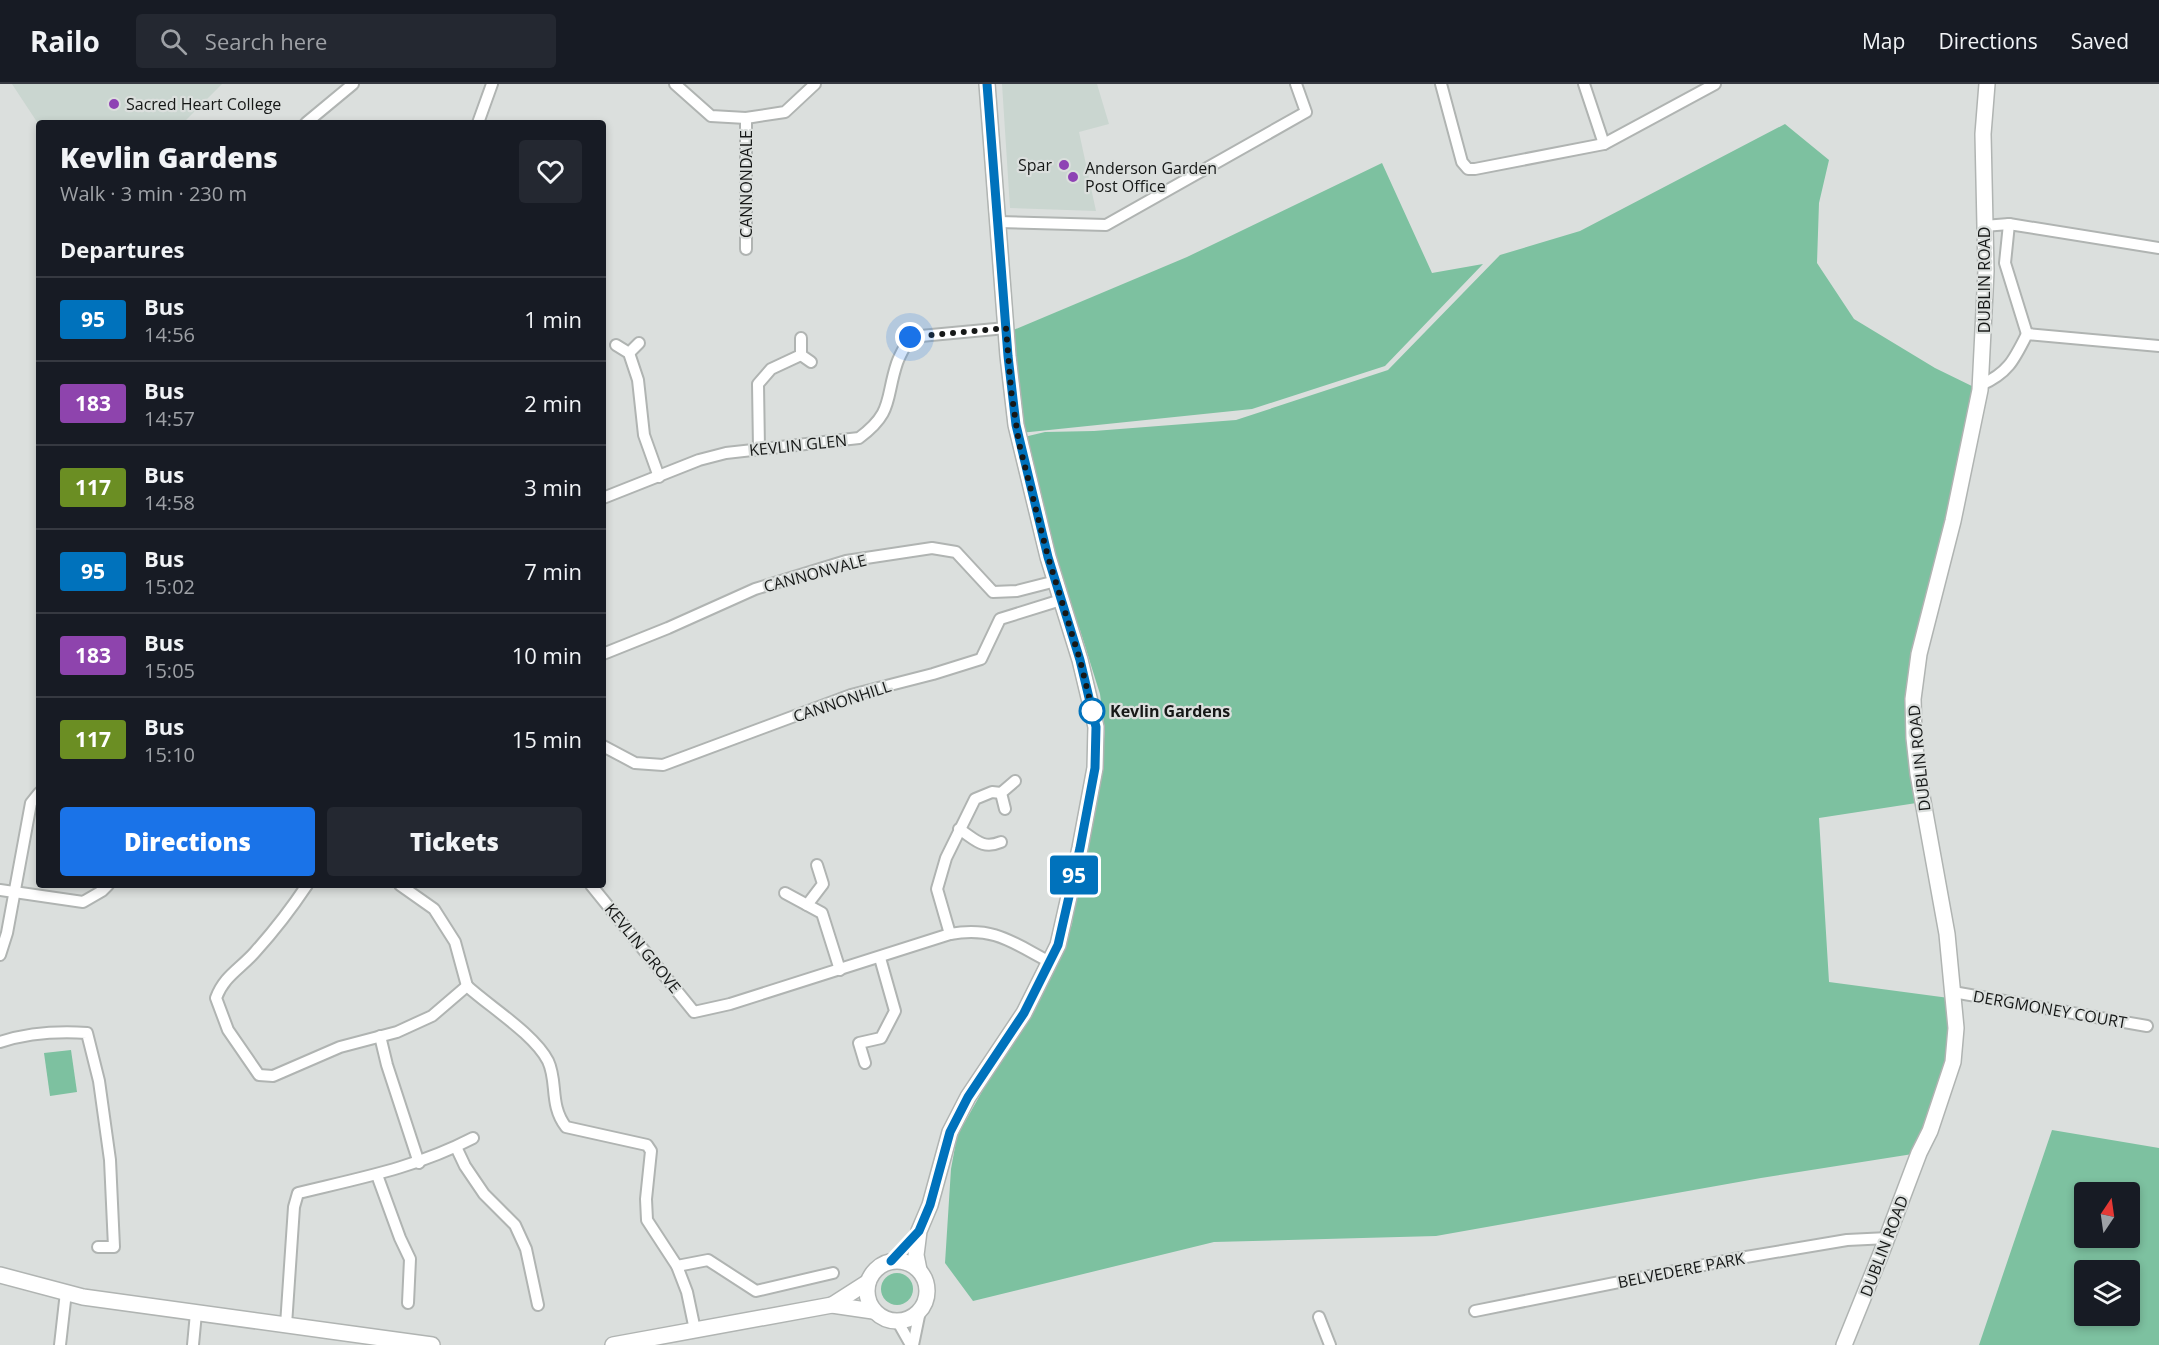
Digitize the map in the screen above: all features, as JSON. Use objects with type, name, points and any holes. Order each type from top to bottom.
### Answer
[{"type":"street","points":[[310,120],[353,84]]},
{"type":"street","points":[[479,120],[492,84]]},
{"type":"street","name":"CANNONDALE","points":[[675,84],[711,116],[746,118],[785,112],[815,84]]},
{"type":"street","points":[[912,1345],[927,1292],[926,1282],[919,1270],[916,1254],[919,1231],[930,1205],[950,1132],[968,1097],[1024,1013],[1058,945],[1095,768],[1096,727],[1080,660],[1048,557],[1019,443],[1011,390],[987,84]]},
{"type":"street","points":[[998,222],[1106,225],[1306,112],[1296,84]]},
{"type":"street","points":[[1441,84],[1462,162],[1468,169],[1475,170],[1604,144],[1715,84]]},
{"type":"street","points":[[1584,84],[1604,144]]},
{"type":"street","name":"DUBLIN ROAD","points":[[1844,1345],[1941,1102],[1953,1062],[1956,1028],[1947,933],[1918,774],[1912,699],[1919,654],[1958,500],[1981,385],[1986,271],[1983,134],[1987,84]]},
{"type":"street","name":"CANNONDALE","points":[[746,118],[746,249]]},
{"type":"street","points":[[1981,385],[1997,378],[2009,367],[2026,334],[2005,263],[2009,224]]},
{"type":"street","points":[[1984,226],[2009,224],[2159,248]]},
{"type":"street","name":"KEVLIN GLEN","points":[[606,497],[699,460],[726,453],[859,438],[877,424],[889,400],[897,362],[910,337],[1006,328]]},
{"type":"street","points":[[2026,334],[2159,345]]},
{"type":"street","points":[[801,338],[801,355]]},
{"type":"street","points":[[629,353],[639,343]]},
{"type":"street","points":[[616,345],[629,353],[638,380],[644,435],[659,477]]},
{"type":"street","points":[[759,449],[758,384],[771,369],[801,355]]},
{"type":"street","points":[[801,355],[811,362]]},
{"type":"street","name":"CANNONVALE","points":[[606,653],[755,589],[846,561],[932,548],[956,552],[993,592],[1017,591],[1056,581]]},
{"type":"street","name":"CANNONHILL","points":[[606,748],[634,763],[663,765],[851,695],[981,659],[1000,619],[1061,600]]},
{"type":"street","points":[[950,934],[937,889],[946,858],[975,800],[992,792],[1001,793],[1015,780]]},
{"type":"street","points":[[1001,793],[1005,809]]},
{"type":"street","points":[[0,955],[7,933],[31,803],[36,797]]},
{"type":"street","points":[[959,829],[982,845],[991,846],[1001,842]]},
{"type":"street","points":[[807,905],[823,884],[818,865]]},
{"type":"street","points":[[0,890],[83,902],[105,888]]},
{"type":"street","points":[[305,888],[279,924],[253,954],[221,985],[216,998],[228,1030],[259,1075],[273,1076],[340,1047],[397,1032],[432,1016],[467,986]]},
{"type":"street","points":[[404,888],[434,909],[454,942],[467,986],[536,1044],[549,1063],[558,1117],[566,1127],[647,1145],[651,1151],[646,1199],[647,1220],[677,1266],[687,1292],[694,1330]]},
{"type":"street","name":"KEVLIN GROVE","points":[[593,888],[694,1012],[730,1004],[840,970]]},
{"type":"street","points":[[785,893],[822,913],[840,970],[950,934],[970,931],[994,934],[1050,962]]},
{"type":"street","points":[[865,1063],[859,1043],[881,1038],[895,1011],[880,958]]},
{"type":"street","name":"DERGMONEY COURT","points":[[1953,992],[2147,1026]]},
{"type":"street","points":[[0,1038],[68,1032],[87,1033],[99,1081],[110,1160],[114,1247],[98,1247]]},
{"type":"street","points":[[380,1036],[387,1065],[419,1162]]},
{"type":"street","points":[[285,1325],[294,1207],[298,1193],[377,1175],[419,1162],[473,1138]]},
{"type":"street","points":[[456,1147],[465,1166],[484,1194],[515,1225],[526,1249],[538,1305]]},
{"type":"street","points":[[377,1175],[387,1207],[410,1259],[408,1303]]},
{"type":"street","points":[[832,1305],[868,1282],[876,1269],[891,1261],[919,1231]]},
{"type":"street","name":"BELVEDERE PARK","points":[[1475,1311],[1734,1259],[1847,1239],[1888,1238]]},
{"type":"street","points":[[677,1266],[708,1260],[756,1291],[833,1273]]},
{"type":"street","points":[[891,1261],[910,1263],[919,1270]]},
{"type":"street","points":[[0,1275],[83,1297],[432,1345]]},
{"type":"street","points":[[868,1282],[867,1295],[873,1311]]},
{"type":"street","points":[[60,1345],[66,1292]]},
{"type":"street","points":[[613,1345],[832,1305],[873,1311],[886,1320],[898,1322],[920,1311]]},
{"type":"street","points":[[193,1345],[196,1313]]},
{"type":"street","points":[[1319,1317],[1330,1345]]},
{"type":"street","points":[[898,1322],[912,1345]]},
{"type":"shaded area","name":"Sacred Heart College","points":[[12,84],[222,84],[186,120],[36,120]]},
{"type":"shaded area","points":[[1002,84],[1097,84],[1109,124],[1079,132],[1096,211],[1010,208]]},
{"type":"green space","points":[[1785,124],[1829,160],[1819,203],[1817,263],[1854,319],[1935,368],[1980,390],[1919,654],[1923,802],[1819,818],[1829,982],[1949,998],[1956,1028],[1919,1153],[1761,1178],[1436,1236],[1214,1242],[973,1301],[945,1263],[951,1169],[957,1136],[993,1072],[1044,991],[1062,954],[1072,924],[1105,731],[1100,694],[1067,597],[1024,437],[1045,432],[1094,431],[1236,420],[1388,370],[1500,255],[1580,231]]},
{"type":"green space","points":[[1382,163],[1432,273],[1483,264],[1385,366],[1252,409],[1020,433],[1011,331],[1187,257]]},
{"type":"green space","points":[[71,1050],[77,1092],[50,1096],[44,1053]]},
{"type":"green space","points":[[2052,1130],[2159,1148],[2159,1345],[1979,1345]]},
{"type":"green space","points":[[897,1273],[908,1278],[913,1289],[908,1300],[897,1305],[886,1300],[881,1289],[886,1278]]},
{"type":"bus line","name":"95","points":[[891,1261],[919,1231],[930,1205],[950,1132],[968,1097],[1024,1013],[1058,945],[1095,768],[1096,727],[1080,660],[1048,557],[1016,425],[1008,356],[987,84]]},
{"type":"place","name":"Sacred Heart College","points":[[114,104]]},
{"type":"place","name":"Spar","points":[[1064,165]]},
{"type":"place","name":"Anderson Garden Post Office","points":[[1073,177]]},
{"type":"place","name":"Kevlin Gardens","points":[[1092,711]]},
{"type":"route","points":[[910,337],[1006,328],[1011,390],[1019,443],[1048,557],[1080,660],[1093,713],[1092,711]]}]
